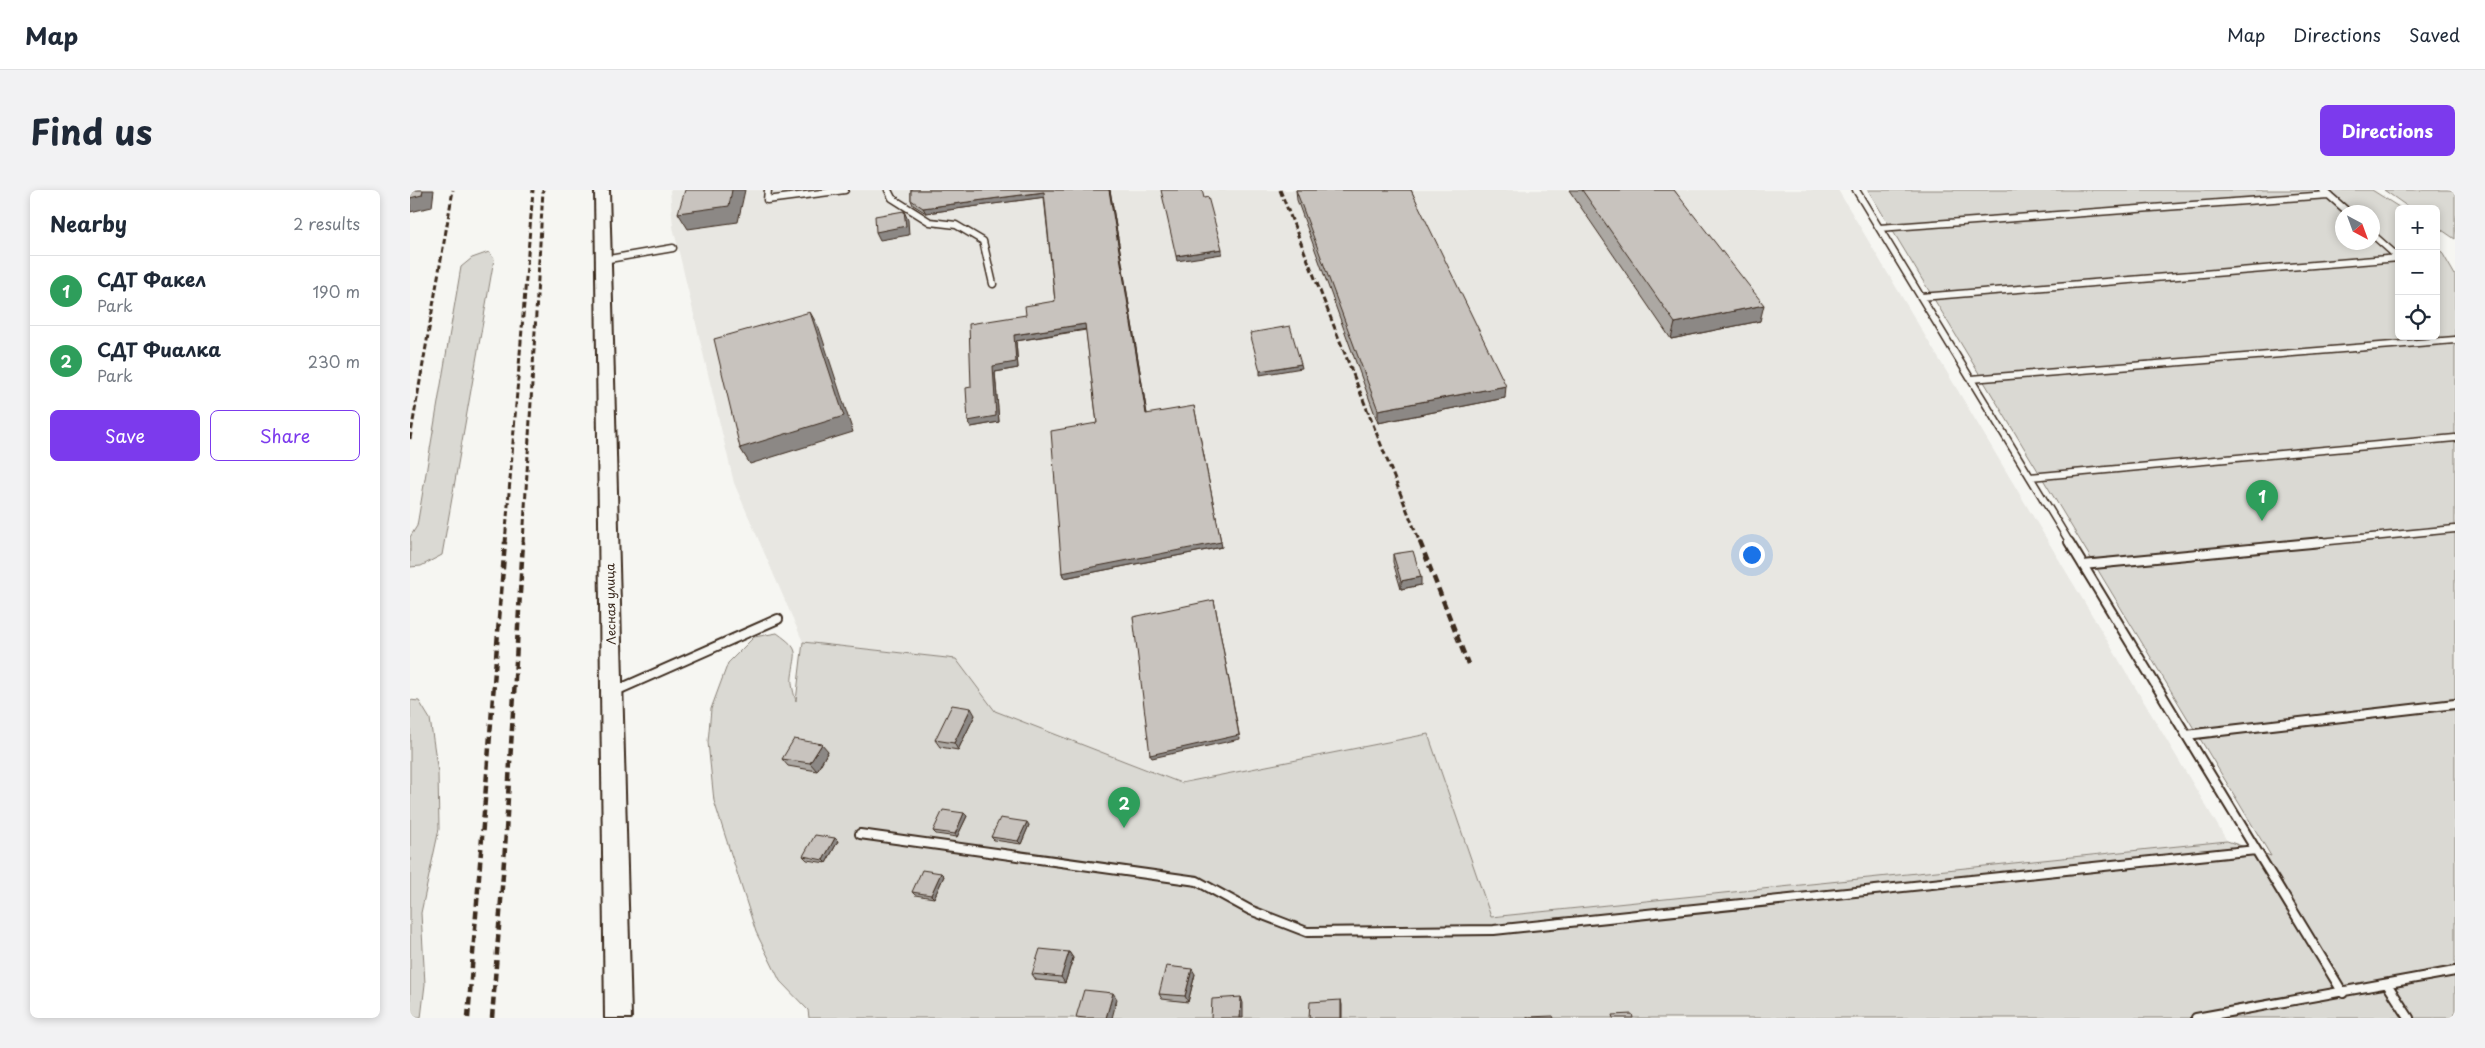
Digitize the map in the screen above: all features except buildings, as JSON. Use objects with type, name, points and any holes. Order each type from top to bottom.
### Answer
[{"type":"street","name":"Лесная улица","points":[[602,190],[618,1018]]},
{"type":"lane","points":[[768,190],[766,200],[845,190]]},
{"type":"lane","points":[[888,190],[892,198],[930,222],[956,225],[983,241],[993,284]]},
{"type":"lane","points":[[1856,190],[2343,993]]},
{"type":"lane","points":[[2323,190],[2340,205]]},
{"type":"lane","points":[[1879,228],[2328,195]]},
{"type":"lane","points":[[2380,241],[2395,254]]},
{"type":"lane","points":[[604,260],[673,248]]},
{"type":"lane","points":[[1921,297],[2395,258]]},
{"type":"lane","points":[[1971,379],[2455,340]]},
{"type":"lane","points":[[2030,477],[2455,438]]},
{"type":"lane","points":[[2084,565],[2455,530]]},
{"type":"lane","points":[[612,693],[778,619]]},
{"type":"lane","points":[[2186,735],[2455,704]]},
{"type":"lane","points":[[860,834],[1197,881],[1250,910],[1307,932],[1494,930],[2256,850]]},
{"type":"lane","points":[[2202,1018],[2455,971]]},
{"type":"lane","points":[[2387,984],[2409,1018]]},
{"type":"shaded area","points":[[670,190],[1838,190],[2227,841],[1491,917],[1428,734],[1181,783],[995,711],[956,659],[803,642],[734,483],[673,227]]},
{"type":"shaded area","points":[[1868,190],[2372,190],[2396,205],[2395,340],[2440,340],[2440,249],[2455,275],[2455,1018],[809,1018],[808,1010],[780,981],[756,932],[714,801],[708,742],[711,709],[728,663],[754,637],[777,633],[794,648],[792,680],[796,701],[803,642],[956,659],[995,711],[1181,783],[1428,734],[1491,917],[2227,841],[2271,856]]},
{"type":"shaded area","points":[[2384,190],[2455,190],[2455,239],[2440,229],[2440,205],[2405,205]]},
{"type":"shaded area","points":[[489,252],[494,259],[442,555],[421,566],[410,567],[410,537],[417,526],[461,267],[472,258]]},
{"type":"shaded area","points":[[410,700],[419,701],[430,719],[438,773],[439,829],[421,913],[425,984],[421,1018],[410,1018]]},
{"type":"railway","points":[[410,439],[453,190]]},
{"type":"railway","points":[[505,543],[533,190]]},
{"type":"railway","points":[[523,543],[543,190]]},
{"type":"railway","points":[[1280,190],[1420,543]]},
{"type":"railway","points":[[468,1018],[505,542]]},
{"type":"railway","points":[[492,1018],[505,848],[523,542]]},
{"type":"railway","points":[[1420,542],[1468,664]]},
{"type":"place","name":"СДТ Факел","points":[[2262,521]]},
{"type":"place","name":"СДТ Фиалка","points":[[1124,828]]}]
